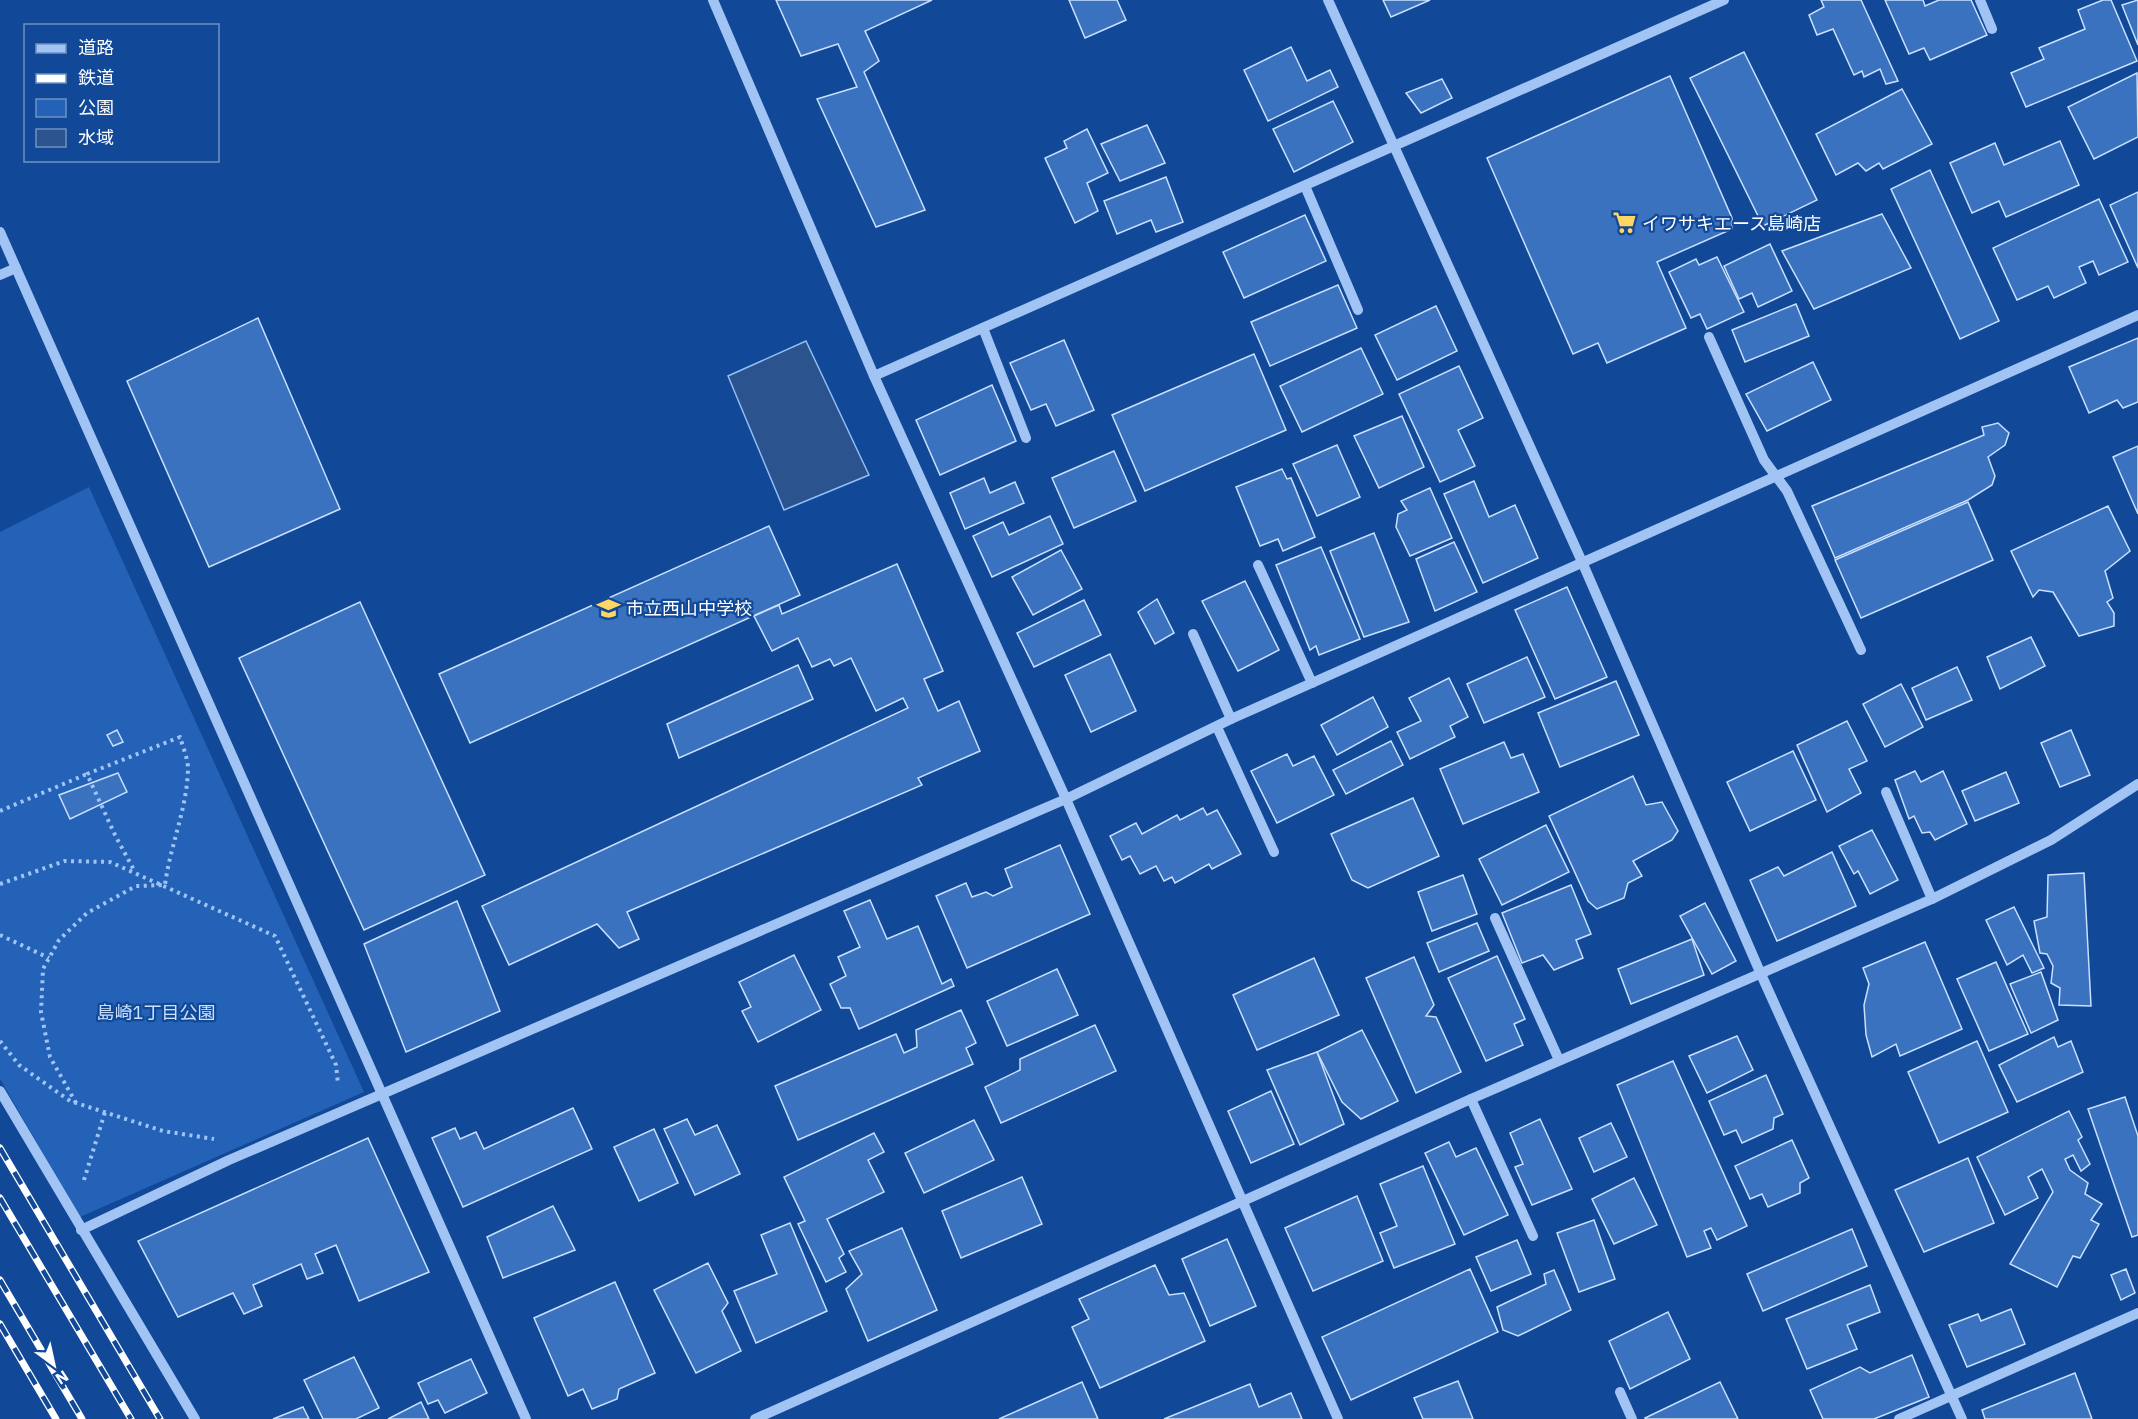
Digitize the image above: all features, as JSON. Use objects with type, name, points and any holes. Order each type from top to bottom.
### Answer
[{"type":"street","points":[[713,0],[874,376],[1066,799],[1338,1419]]},
{"type":"street","points":[[1328,0],[1583,564],[1760,972],[1962,1419]]},
{"type":"street","points":[[874,376],[1724,0]]},
{"type":"street","points":[[1980,0],[1992,29]]},
{"type":"street","points":[[1305,186],[1358,310]]},
{"type":"street","points":[[0,232],[526,1419]]},
{"type":"street","points":[[0,275],[16,268]]},
{"type":"street","points":[[81,1230],[229,1160],[1066,799],[1231,719],[2138,315]]},
{"type":"street","points":[[983,328],[1026,438]]},
{"type":"street","points":[[1709,338],[1764,460],[1787,490],[1861,650]]},
{"type":"street","points":[[1258,565],[1312,683]]},
{"type":"street","points":[[1193,634],[1231,719]]},
{"type":"street","points":[[1217,727],[1274,852]]},
{"type":"street","points":[[755,1419],[1559,1060],[1932,899],[2051,840],[2138,784]]},
{"type":"street","points":[[1886,792],[1932,899]]},
{"type":"street","points":[[1495,918],[1559,1060]]},
{"type":"street","points":[[0,1091],[195,1419]]},
{"type":"street","points":[[1471,1099],[1533,1236]]},
{"type":"street","points":[[1899,1419],[2138,1313]]},
{"type":"street","points":[[1620,1392],[1632,1419]]},
{"type":"path","points":[[0,811],[180,737],[188,768],[180,827],[169,856],[165,885]]},
{"type":"path","points":[[87,774],[135,872]]},
{"type":"path","points":[[0,884],[65,861],[110,862],[275,936],[336,1065],[338,1086],[328,1091]]},
{"type":"path","points":[[77,1103],[50,1057],[40,1012],[44,969],[59,940],[87,913],[136,886],[165,885]]},
{"type":"path","points":[[0,935],[50,958]]},
{"type":"path","points":[[0,1041],[19,1065],[77,1103],[163,1131],[217,1139]]},
{"type":"path","points":[[81,1191],[105,1112]]},
{"type":"green space","name":"島崎1丁目公園","points":[[89,487],[364,1092],[80,1217],[0,1079],[0,532]]},
{"type":"water","points":[[806,341],[869,475],[784,510],[728,376]]},
{"type":"building","points":[[776,0],[932,0],[865,31],[879,61],[864,72],[925,210],[876,227],[817,99],[857,87],[838,44],[801,56]]},
{"type":"building","points":[[1069,0],[1117,0],[1126,20],[1085,38]]},
{"type":"building","points":[[1383,0],[1430,0],[1391,17]]},
{"type":"building","points":[[1821,0],[1861,0],[1898,81],[1886,84],[1880,69],[1864,77],[1862,71],[1854,75],[1833,29],[1817,35],[1809,15],[1824,7]]},
{"type":"building","points":[[1885,0],[1923,0],[1925,6],[1939,0],[1971,0],[1987,35],[1930,60],[1924,48],[1909,54]]},
{"type":"building","points":[[2103,0],[2111,0],[2137,61],[2026,107],[2011,73],[2044,59],[2039,48],[2085,29],[2078,10]]},
{"type":"building","points":[[2138,0],[2138,45],[2122,5]]},
{"type":"building","points":[[1291,47],[1307,81],[1330,70],[1338,87],[1268,121],[1244,70]]},
{"type":"building","points":[[1744,52],[1817,200],[1763,226],[1690,78]]},
{"type":"building","points":[[2137,73],[2138,137],[2094,159],[2068,107]]},
{"type":"building","name":"イワサキエース島崎店","points":[[1670,76],[1732,218],[1732,229],[1657,262],[1686,328],[1607,363],[1598,343],[1573,354],[1487,158]]},
{"type":"building","points":[[1442,79],[1452,98],[1421,113],[1406,93]]},
{"type":"building","points":[[1902,89],[1932,144],[1883,169],[1879,163],[1866,171],[1858,163],[1836,175],[1816,134]]},
{"type":"building","points":[[1333,101],[1353,142],[1294,172],[1273,129]]},
{"type":"building","points":[[1147,125],[1165,163],[1120,181],[1101,144]]},
{"type":"building","points":[[1087,129],[1108,173],[1087,183],[1098,211],[1075,223],[1045,158],[1067,148],[1064,141]]},
{"type":"building","points":[[2060,141],[2079,185],[2006,217],[1999,201],[1972,213],[1950,163],[1995,143],[2004,165]]},
{"type":"building","points":[[1930,170],[1999,321],[1960,339],[1891,189]]},
{"type":"building","points":[[1166,177],[1183,222],[1156,232],[1151,220],[1117,234],[1104,201]]},
{"type":"building","points":[[2138,192],[2138,268],[2110,205]]},
{"type":"building","points":[[2099,199],[2128,262],[2099,275],[2093,261],[2079,267],[2086,283],[2054,298],[2048,286],[2017,300],[1993,248]]},
{"type":"building","points":[[1882,214],[1911,268],[1814,309],[1782,251]]},
{"type":"building","points":[[1305,215],[1326,261],[1244,298],[1223,252]]},
{"type":"building","points":[[1770,244],[1792,291],[1758,307],[1752,293],[1739,299],[1724,266]]},
{"type":"building","points":[[1717,257],[1744,312],[1707,329],[1700,314],[1691,318],[1669,272],[1696,259],[1699,265]]},
{"type":"building","points":[[1338,285],[1357,328],[1270,366],[1251,322]]},
{"type":"building","points":[[1796,304],[1809,336],[1745,362],[1732,330]]},
{"type":"building","points":[[1436,306],[1457,351],[1397,380],[1375,335]]},
{"type":"building","points":[[258,318],[340,509],[209,567],[127,381]]},
{"type":"building","points":[[2138,338],[2138,402],[2123,408],[2117,400],[2089,413],[2069,367]]},
{"type":"building","points":[[1064,340],[1094,410],[1056,426],[1046,404],[1031,410],[1010,363]]},
{"type":"building","points":[[1361,348],[1383,394],[1302,432],[1280,386]]},
{"type":"building","points":[[1254,354],[1286,430],[1145,491],[1112,415]]},
{"type":"building","points":[[1813,362],[1831,400],[1767,431],[1746,394]]},
{"type":"building","points":[[1459,366],[1483,418],[1458,430],[1475,466],[1440,482],[1399,394]]},
{"type":"building","points":[[992,385],[1016,441],[940,475],[916,420]]},
{"type":"building","points":[[1402,416],[1424,467],[1379,488],[1354,436]]},
{"type":"building","points":[[1998,423],[2009,433],[2005,445],[1988,457],[1995,476],[1992,485],[1968,500],[1835,558],[1812,506],[1984,435],[1982,427]]},
{"type":"building","points":[[1337,445],[1360,497],[1317,516],[1293,464]]},
{"type":"building","points":[[2138,446],[2138,514],[2113,457]]},
{"type":"building","points":[[1114,451],[1136,501],[1074,528],[1052,478]]},
{"type":"building","points":[[1282,469],[1287,479],[1291,478],[1315,537],[1283,551],[1278,539],[1260,546],[1236,487]]},
{"type":"building","points":[[984,478],[990,493],[1015,482],[1024,503],[965,529],[950,493]]},
{"type":"building","points":[[1474,481],[1489,517],[1515,505],[1538,558],[1483,583],[1444,494]]},
{"type":"building","points":[[1430,488],[1452,538],[1410,556],[1396,527],[1398,514],[1407,510],[1401,501]]},
{"type":"building","points":[[1968,502],[1993,560],[1861,618],[1835,560]]},
{"type":"building","points":[[2108,506],[2130,551],[2105,571],[2113,598],[2107,602],[2114,613],[2114,626],[2079,636],[2053,592],[2039,590],[2033,597],[2011,551]]},
{"type":"building","points":[[1050,516],[1063,544],[992,577],[973,536],[1003,522],[1009,535]]},
{"type":"building","points":[[769,526],[800,595],[470,743],[439,674]]},
{"type":"building","points":[[1374,533],[1409,622],[1364,637],[1330,551]]},
{"type":"building","points":[[1454,542],[1477,592],[1435,611],[1416,559]]},
{"type":"building","points":[[1321,547],[1360,639],[1319,655],[1316,646],[1310,650],[1276,565]]},
{"type":"building","points":[[1061,550],[1082,589],[1033,615],[1012,577]]},
{"type":"building","points":[[897,564],[943,671],[924,679],[938,711],[959,701],[980,751],[918,778],[922,785],[627,912],[639,939],[619,948],[597,924],[509,965],[482,906],[908,708],[903,698],[876,711],[851,658],[834,666],[830,659],[812,667],[798,638],[772,651],[754,616],[779,605],[782,614]]},
{"type":"building","points":[[1245,581],[1279,650],[1238,671],[1202,601]]},
{"type":"building","points":[[1567,587],[1607,677],[1555,699],[1515,610]]},
{"type":"building","points":[[1157,599],[1174,633],[1155,644],[1138,612]]},
{"type":"building","points":[[1084,600],[1101,635],[1034,667],[1017,633]]},
{"type":"building","points":[[360,602],[485,875],[364,930],[239,658]]},
{"type":"building","points":[[2031,637],[2045,666],[2000,689],[1987,657]]},
{"type":"building","points":[[1110,654],[1136,711],[1091,732],[1065,675]]},
{"type":"building","points":[[1527,657],[1545,697],[1484,723],[1467,684]]},
{"type":"building","points":[[798,665],[813,699],[679,758],[667,724]]},
{"type":"building","points":[[1957,667],[1972,700],[1926,720],[1912,688]]},
{"type":"building","points":[[1449,678],[1468,717],[1450,726],[1455,737],[1410,759],[1397,732],[1421,721],[1409,698]]},
{"type":"building","points":[[1616,681],[1639,735],[1560,767],[1538,713]]},
{"type":"building","points":[[1901,684],[1923,727],[1885,747],[1863,704]]},
{"type":"building","points":[[1373,697],[1388,727],[1337,755],[1321,725]]},
{"type":"building","points":[[1847,721],[1867,761],[1849,769],[1861,793],[1827,812],[1797,745]]},
{"type":"building","points":[[117,730],[123,742],[113,746],[107,735]]},
{"type":"building","points":[[2071,730],[2090,775],[2060,787],[2041,743]]},
{"type":"building","points":[[1391,741],[1403,765],[1346,794],[1333,770]]},
{"type":"building","points":[[1504,742],[1511,758],[1523,754],[1539,792],[1463,824],[1440,769]]},
{"type":"building","points":[[1793,751],[1816,800],[1750,831],[1727,782]]},
{"type":"building","points":[[1287,754],[1293,766],[1314,756],[1334,795],[1277,823],[1251,771]]},
{"type":"building","points":[[1915,771],[1921,782],[1943,771],[1967,824],[1935,840],[1930,832],[1922,833],[1914,816],[1909,819],[1895,780]]},
{"type":"building","points":[[2006,772],[2019,803],[1975,821],[1962,791]]},
{"type":"building","points":[[118,773],[127,792],[70,819],[59,795]]},
{"type":"building","points":[[1633,776],[1646,805],[1662,802],[1678,831],[1672,840],[1633,861],[1642,876],[1628,883],[1624,898],[1597,909],[1588,901],[1549,816]]},
{"type":"building","points":[[1413,798],[1439,856],[1368,888],[1352,880],[1331,834]]},
{"type":"building","points":[[1203,808],[1207,815],[1217,810],[1241,854],[1212,869],[1209,864],[1175,883],[1172,877],[1164,881],[1156,866],[1140,874],[1130,856],[1122,860],[1110,836],[1136,823],[1142,834],[1177,815],[1180,820]]},
{"type":"building","points":[[1546,825],[1569,872],[1502,905],[1479,859]]},
{"type":"building","points":[[1872,830],[1898,880],[1870,894],[1858,871],[1854,874],[1839,846]]},
{"type":"building","points":[[1060,845],[1090,914],[967,968],[936,896],[966,883],[972,897],[986,892],[993,896],[1012,887],[1005,869]]},
{"type":"building","points":[[1832,852],[1856,906],[1777,941],[1750,880],[1778,867],[1784,876]]},
{"type":"building","points":[[2084,873],[2091,1006],[2059,1005],[2060,988],[2051,983],[2053,966],[2047,954],[2040,953],[2034,921],[2047,917],[2048,875]]},
{"type":"building","points":[[1463,875],[1477,914],[1432,931],[1418,892]]},
{"type":"building","points":[[1571,885],[1591,934],[1576,940],[1583,958],[1554,970],[1543,955],[1522,963],[1502,913]]},
{"type":"building","points":[[870,900],[887,939],[918,926],[942,984],[951,979],[954,986],[859,1029],[850,1008],[841,1008],[830,984],[846,976],[838,957],[860,947],[844,911]]},
{"type":"building","points":[[457,901],[500,1011],[406,1052],[364,944]]},
{"type":"building","points":[[1705,903],[1736,961],[1712,974],[1680,916]]},
{"type":"building","points":[[2014,907],[2044,968],[2032,973],[2023,955],[2007,965],[1986,920]]},
{"type":"building","points":[[1477,923],[1489,951],[1439,972],[1427,943]]},
{"type":"building","points":[[1692,939],[1704,975],[1631,1004],[1618,969]]},
{"type":"building","points":[[1925,942],[1962,1029],[1900,1056],[1896,1044],[1872,1057],[1866,1035],[1864,1005],[1869,984],[1863,968]]},
{"type":"building","points":[[794,955],[821,1010],[758,1042],[742,1011],[751,1007],[739,982]]},
{"type":"building","points":[[1497,956],[1525,1019],[1514,1024],[1523,1045],[1486,1061],[1448,978]]},
{"type":"building","points":[[1414,957],[1434,1005],[1426,1016],[1436,1017],[1461,1072],[1416,1093],[1366,978]]},
{"type":"building","points":[[1314,958],[1339,1015],[1257,1050],[1233,995]]},
{"type":"building","points":[[1996,962],[2028,1034],[1989,1051],[1957,979]]},
{"type":"building","points":[[1057,969],[1078,1015],[1007,1046],[987,1001]]},
{"type":"building","points":[[2041,972],[2058,1020],[2031,1033],[2010,984]]},
{"type":"building","points":[[961,1010],[976,1043],[966,1048],[973,1064],[798,1140],[775,1086],[896,1034],[904,1053],[917,1047],[916,1030]]},
{"type":"building","points":[[1095,1025],[1116,1071],[1001,1123],[985,1087],[1020,1070],[1020,1059]]},
{"type":"building","points":[[1362,1030],[1398,1101],[1361,1119],[1342,1102],[1317,1052]]},
{"type":"building","points":[[1737,1036],[1753,1070],[1707,1093],[1689,1056]]},
{"type":"building","points":[[2054,1037],[2058,1047],[2071,1041],[2083,1072],[2017,1102],[1999,1065]]},
{"type":"building","points":[[1977,1041],[2008,1112],[1939,1143],[1908,1072]]},
{"type":"building","points":[[1317,1052],[1344,1124],[1300,1145],[1267,1070]]},
{"type":"building","points":[[1673,1061],[1747,1226],[1717,1240],[1711,1228],[1704,1231],[1711,1248],[1687,1257],[1617,1085]]},
{"type":"building","points":[[1766,1075],[1783,1114],[1774,1118],[1773,1129],[1742,1143],[1736,1130],[1724,1135],[1709,1101]]},
{"type":"building","points":[[1271,1091],[1294,1144],[1251,1163],[1228,1111]]},
{"type":"building","points":[[2125,1097],[2138,1136],[2138,1235],[2132,1237],[2088,1109]]},
{"type":"building","points":[[573,1108],[592,1149],[463,1207],[432,1138],[455,1128],[460,1139],[476,1132],[484,1149]]},
{"type":"building","points":[[2069,1111],[2082,1137],[2078,1140],[2090,1164],[2081,1171],[2073,1155],[2065,1159],[2070,1170],[2088,1183],[2085,1194],[2102,1204],[2091,1220],[2099,1224],[2080,1258],[2073,1256],[2057,1287],[2010,1264],[2053,1192],[2042,1169],[2028,1177],[2038,1198],[2005,1215],[1977,1157]]},
{"type":"building","points":[[687,1119],[695,1135],[717,1125],[740,1174],[695,1195],[664,1129]]},
{"type":"building","points":[[1540,1119],[1572,1189],[1532,1205],[1515,1167],[1523,1164],[1510,1133]]},
{"type":"building","points":[[974,1120],[994,1160],[924,1193],[905,1153]]},
{"type":"building","points":[[1611,1123],[1627,1157],[1594,1172],[1579,1138]]},
{"type":"building","points":[[654,1129],[678,1183],[639,1201],[614,1147]]},
{"type":"building","points":[[874,1133],[884,1152],[868,1160],[884,1192],[827,1219],[844,1254],[839,1258],[846,1272],[826,1282],[798,1224],[805,1221],[784,1177]]},
{"type":"building","points":[[368,1138],[429,1272],[359,1301],[336,1245],[315,1254],[323,1273],[307,1279],[301,1264],[253,1285],[262,1306],[244,1314],[233,1293],[178,1317],[138,1241]]},
{"type":"building","points":[[1792,1140],[1809,1178],[1800,1183],[1800,1193],[1768,1207],[1762,1194],[1750,1199],[1735,1166]]},
{"type":"building","points":[[1449,1142],[1456,1157],[1476,1148],[1508,1215],[1464,1235],[1425,1153]]},
{"type":"building","points":[[1968,1158],[1994,1223],[1924,1252],[1895,1190]]},
{"type":"building","points":[[1423,1166],[1455,1244],[1394,1268],[1380,1233],[1397,1226],[1380,1184]]},
{"type":"building","points":[[1022,1177],[1042,1224],[961,1258],[942,1211]]},
{"type":"building","points":[[1634,1178],[1657,1225],[1614,1244],[1592,1199]]},
{"type":"building","points":[[1357,1196],[1383,1261],[1313,1291],[1285,1228]]},
{"type":"building","points":[[553,1206],[575,1250],[503,1278],[487,1237]]},
{"type":"building","points":[[1594,1220],[1615,1279],[1579,1292],[1557,1233]]},
{"type":"building","points":[[790,1223],[827,1311],[756,1343],[734,1291],[777,1274],[761,1235]]},
{"type":"building","points":[[902,1228],[937,1310],[868,1341],[846,1289],[862,1274],[849,1251]]},
{"type":"building","points":[[1852,1229],[1867,1266],[1763,1311],[1747,1274]]},
{"type":"building","points":[[1227,1239],[1256,1306],[1210,1326],[1182,1259]]},
{"type":"building","points":[[1517,1240],[1531,1274],[1491,1291],[1476,1257]]},
{"type":"building","points":[[708,1263],[728,1303],[722,1311],[741,1351],[696,1373],[654,1290]]},
{"type":"building","points":[[1155,1265],[1169,1295],[1184,1293],[1205,1341],[1100,1388],[1072,1327],[1089,1319],[1079,1299]]},
{"type":"building","points":[[1470,1269],[1498,1332],[1351,1400],[1322,1337]]},
{"type":"building","points":[[2126,1269],[2135,1293],[2121,1300],[2111,1275]]},
{"type":"building","points":[[1554,1270],[1571,1310],[1518,1336],[1503,1330],[1497,1307],[1546,1284],[1544,1274]]},
{"type":"building","points":[[615,1282],[655,1373],[619,1389],[617,1399],[592,1409],[583,1389],[568,1396],[534,1318]]},
{"type":"building","points":[[1870,1285],[1880,1312],[1847,1325],[1857,1349],[1807,1369],[1786,1319]]},
{"type":"building","points":[[2011,1309],[2025,1344],[1967,1367],[1949,1325],[1978,1314],[1981,1321]]},
{"type":"building","points":[[1668,1312],[1690,1359],[1630,1389],[1609,1341]]},
{"type":"building","points":[[1912,1355],[1929,1397],[1874,1419],[1823,1419],[1810,1390],[1860,1367],[1870,1373]]},
{"type":"building","points":[[354,1357],[379,1408],[356,1419],[323,1419],[304,1380]]},
{"type":"building","points":[[471,1359],[487,1393],[445,1413],[438,1400],[428,1404],[418,1383]]},
{"type":"building","points":[[2075,1373],[2092,1419],[1985,1419],[1982,1410]]},
{"type":"building","points":[[1458,1381],[1473,1419],[1423,1419],[1414,1398]]},
{"type":"building","points":[[1082,1382],[1098,1419],[999,1419]]},
{"type":"building","points":[[1720,1382],[1738,1419],[1645,1418]]},
{"type":"building","points":[[1250,1384],[1259,1407],[1291,1393],[1302,1419],[1164,1419]]},
{"type":"building","points":[[421,1402],[429,1419],[388,1419]]},
{"type":"building","points":[[303,1407],[309,1419],[273,1419]]},
{"type":"railway","points":[[0,1148],[160,1419]]},
{"type":"railway","points":[[0,1198],[131,1419]]},
{"type":"railway","points":[[0,1280],[82,1419]]},
{"type":"railway","points":[[0,1324],[56,1419]]},
{"type":"place","name":"イワサキエース島崎店","points":[[1624,223]]},
{"type":"place","name":"市立西山中学校","points":[[608,608]]}]
